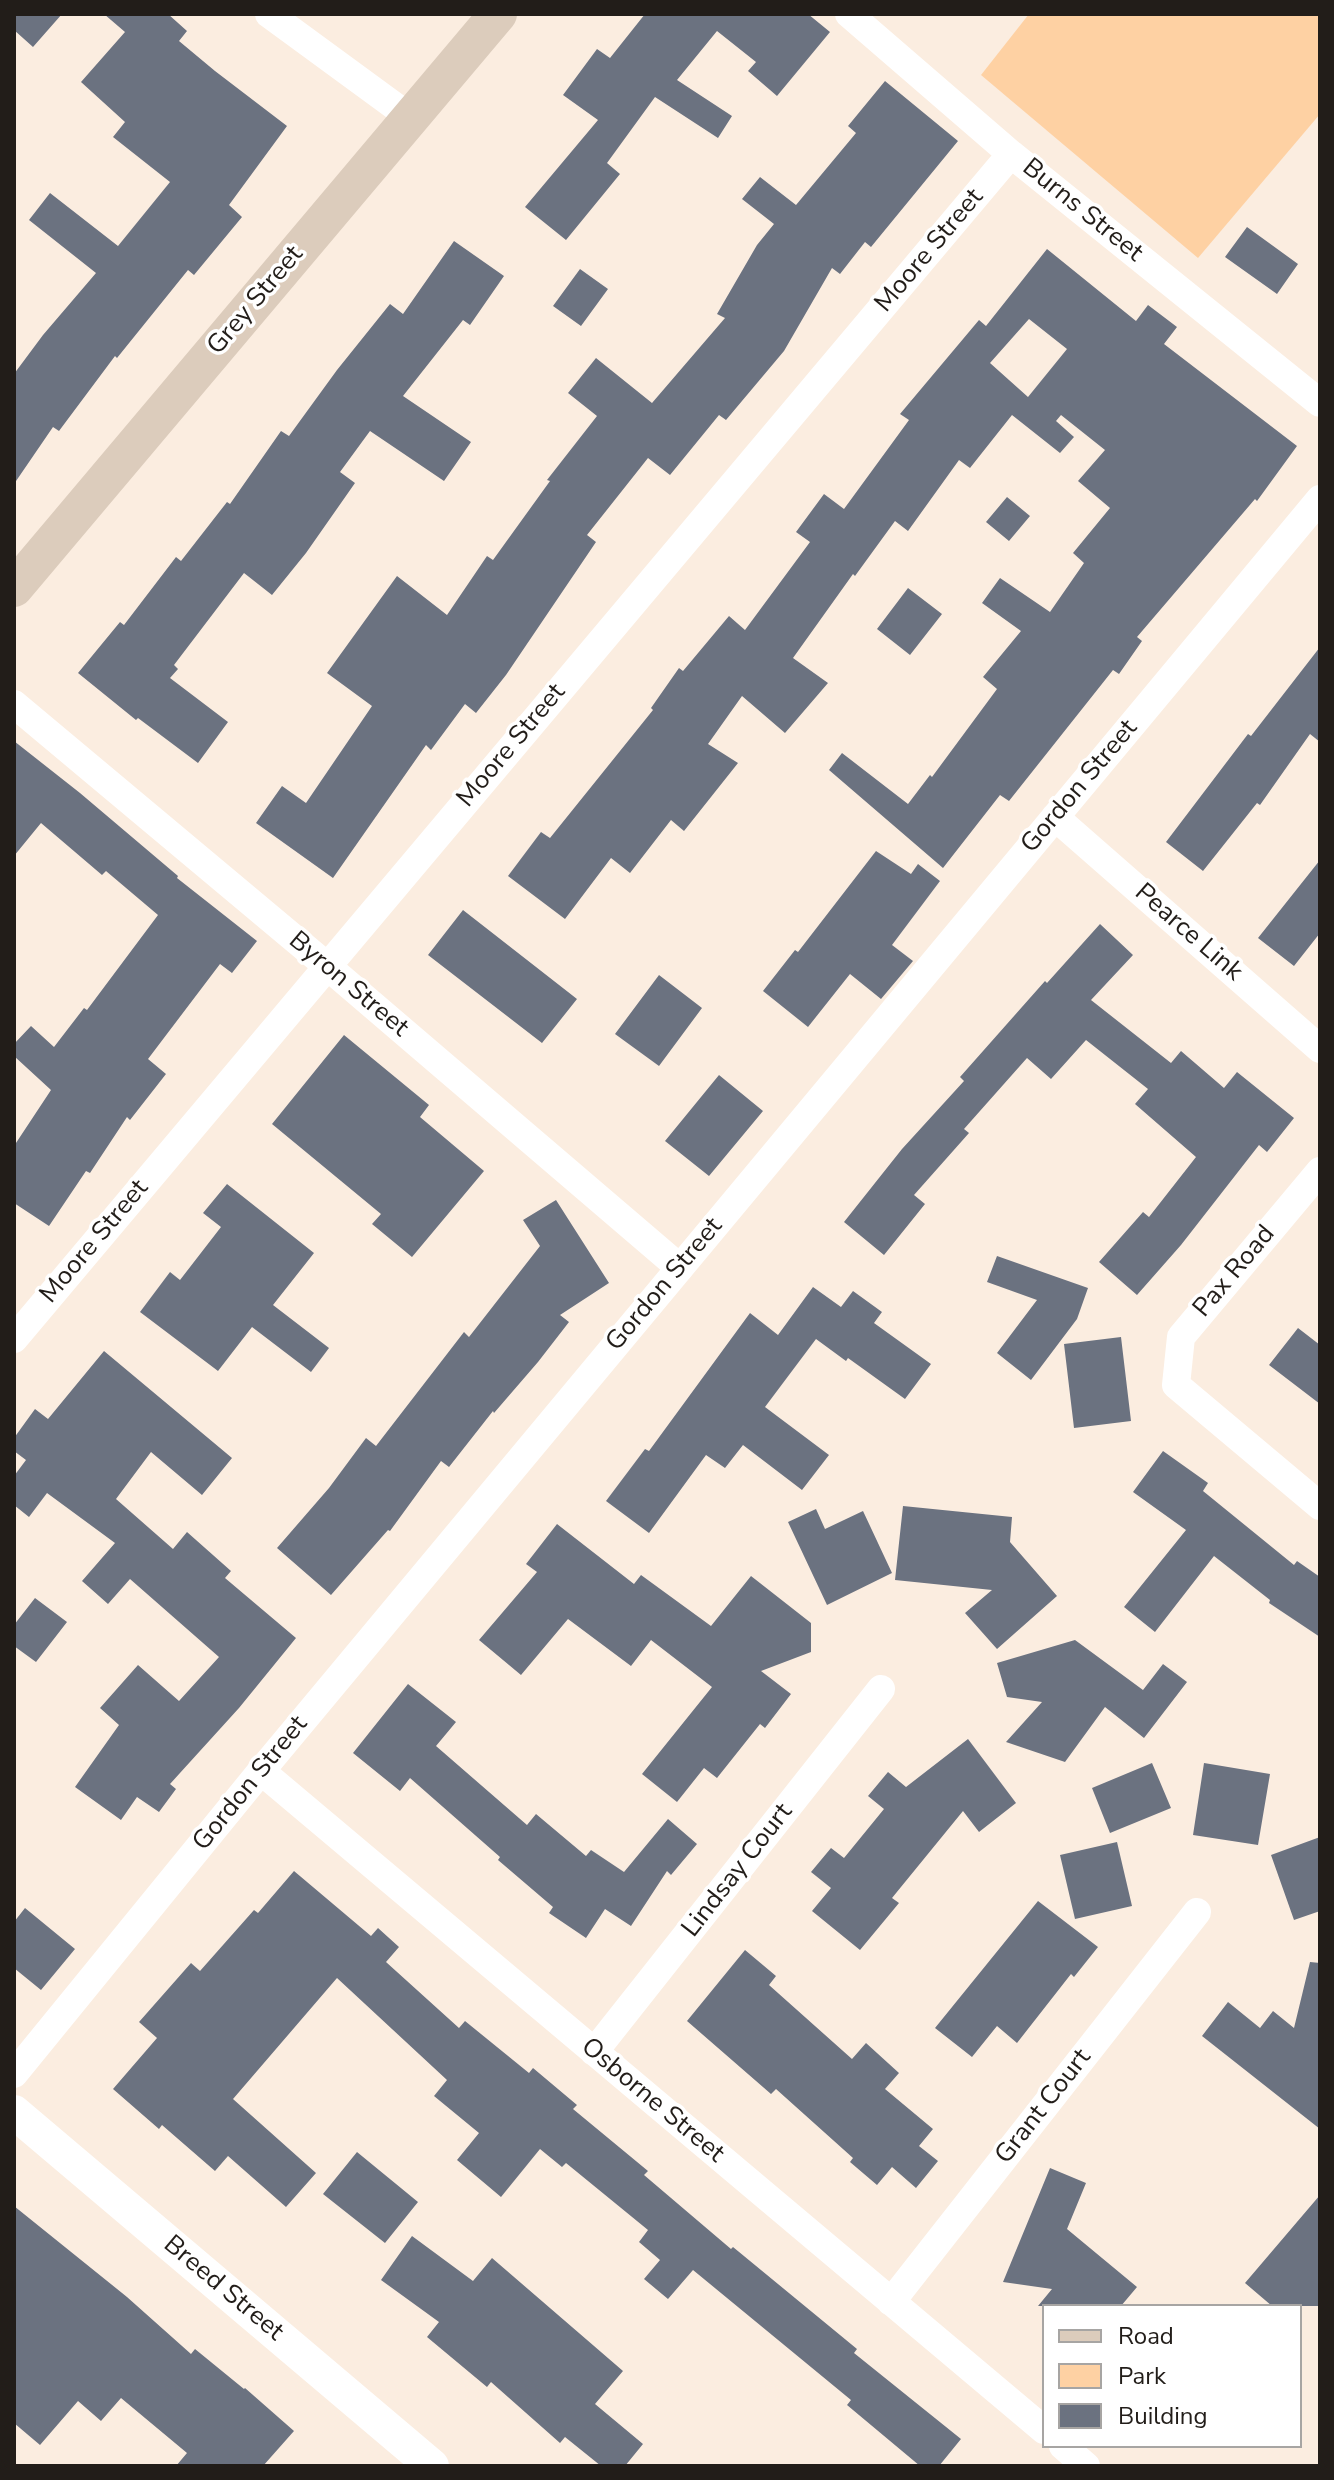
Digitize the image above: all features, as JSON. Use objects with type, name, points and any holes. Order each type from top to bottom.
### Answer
[{"type":"main road","name":"Grey Street","points":[[14,588],[498,14]]},
{"type":"street","points":[[269,14],[411,118]]},
{"type":"street","name":"Burns Street","points":[[849,14],[1011,154],[1320,403]]},
{"type":"street","name":"Moore Street","points":[[14,1339],[1011,154]]},
{"type":"street","name":"Gordon Street","points":[[14,2074],[261,1771],[1320,499]]},
{"type":"street","name":"Byron Street","points":[[14,704],[680,1268]]},
{"type":"street","name":"Pearce Link","points":[[1055,817],[1320,1049]]},
{"type":"street","name":"Pax Road","points":[[1320,1171],[1181,1337],[1176,1385],[1320,1506]]},
{"type":"street","name":"Lindsay Court","points":[[594,2052],[881,1689]]},
{"type":"street","name":"Osborne Street","points":[[261,1771],[1042,2428]]},
{"type":"street","name":"Grant Court","points":[[891,2302],[1197,1912]]},
{"type":"street","name":"Breed Street","points":[[14,2112],[432,2466]]},
{"type":"street","points":[[1065,2448],[1086,2466]]},
{"type":"green space","points":[[1029,14],[1320,14],[1320,114],[1198,258],[981,75]]},
{"type":"building","points":[[14,14],[62,14],[33,47],[14,30]]},
{"type":"building","points":[[104,14],[168,14],[187,31],[179,41],[287,126],[229,205],[242,217],[194,275],[188,270],[117,358],[115,356],[59,431],[53,427],[14,484],[14,374],[96,273],[29,220],[50,193],[118,246],[170,182],[113,137],[125,122],[81,82],[125,32]]},
{"type":"building","points":[[645,14],[808,14],[830,32],[777,96],[748,71],[756,62],[717,31],[677,80],[732,116],[718,138],[655,97],[607,163],[620,174],[566,240],[525,207],[598,120],[563,95],[597,49],[610,58]]},
{"type":"building","points":[[885,81],[958,141],[871,247],[865,242],[840,274],[832,268],[784,351],[726,420],[719,415],[670,475],[648,458],[587,535],[596,542],[506,675],[476,713],[465,704],[431,750],[426,745],[333,878],[256,823],[282,786],[306,803],[372,706],[327,673],[397,576],[447,615],[487,556],[493,560],[550,481],[547,480],[597,416],[568,393],[596,358],[652,403],[725,318],[717,314],[757,245],[774,224],[742,199],[760,177],[796,205],[856,133],[848,126]]},
{"type":"building","points":[[1247,227],[1298,264],[1277,294],[1225,257]]},
{"type":"building","points":[[454,241],[504,276],[470,325],[463,320],[403,396],[471,442],[444,481],[370,431],[340,472],[355,483],[272,595],[244,573],[174,665],[178,669],[170,678],[228,722],[198,763],[138,718],[136,720],[78,673],[120,622],[124,625],[176,557],[181,561],[227,502],[230,504],[281,431],[289,436],[390,304],[403,314]]},
{"type":"building","points":[[1047,249],[1136,321],[1148,305],[1177,327],[1164,344],[1297,446],[1257,501],[1255,499],[1137,637],[1142,641],[1119,674],[1113,670],[1009,801],[1000,795],[943,868],[829,770],[842,753],[908,804],[930,775],[932,777],[997,689],[983,677],[1021,631],[982,603],[1000,578],[1050,612],[1084,563],[1073,553],[1110,508],[1078,481],[1105,450],[1061,415],[1056,421],[1074,437],[1060,453],[1012,415],[970,468],[959,460],[908,531],[895,521],[793,658],[828,683],[785,733],[742,696],[708,744],[738,763],[684,831],[671,820],[630,873],[611,858],[565,919],[508,876],[541,832],[550,838],[653,710],[651,708],[679,668],[683,671],[729,616],[745,630],[810,542],[796,532],[824,494],[844,509],[909,420],[900,414],[979,320],[986,326]],"holes":[[[1029,319],[1067,349],[1028,397],[990,363]]]},
{"type":"building","points":[[580,269],[608,289],[581,326],[553,306]]},
{"type":"building","points":[[1007,497],[1030,516],[1009,541],[986,522]]},
{"type":"building","points":[[908,588],[942,614],[910,655],[877,629]]},
{"type":"building","points":[[1320,647],[1320,742],[1310,734],[1260,805],[1257,803],[1203,871],[1166,842],[1248,734],[1251,736]]},
{"type":"building","points":[[14,741],[257,941],[232,973],[220,964],[148,1059],[166,1074],[130,1120],[127,1117],[90,1173],[86,1171],[49,1226],[14,1203],[14,1146],[51,1090],[14,1056],[14,1044],[31,1026],[54,1047],[84,1008],[87,1010],[158,915],[106,871],[102,875],[41,823],[14,856]]},
{"type":"building","points":[[876,851],[911,874],[918,864],[940,881],[892,945],[913,961],[881,999],[850,974],[808,1027],[763,991],[795,950],[798,952]]},
{"type":"building","points":[[1320,860],[1320,933],[1294,966],[1258,938]]},
{"type":"building","points":[[463,910],[577,999],[542,1043],[428,955]]},
{"type":"building","points":[[1100,924],[1133,955],[1091,1000],[1171,1063],[1181,1051],[1224,1088],[1237,1072],[1294,1118],[1267,1152],[1259,1145],[1181,1245],[1137,1295],[1099,1262],[1143,1212],[1149,1217],[1196,1157],[1135,1104],[1148,1089],[1086,1040],[1051,1079],[1027,1058],[964,1129],[969,1133],[914,1195],[925,1204],[884,1255],[844,1222],[902,1149],[964,1081],[960,1077]]},
{"type":"building","points":[[659,975],[702,1008],[659,1066],[615,1034]]},
{"type":"building","points":[[344,1035],[429,1105],[420,1117],[484,1171],[412,1257],[372,1224],[381,1214],[272,1124]]},
{"type":"building","points":[[719,1075],[763,1111],[709,1176],[665,1141]]},
{"type":"building","points":[[227,1184],[314,1253],[273,1305],[329,1348],[311,1372],[252,1327],[218,1371],[140,1312],[170,1272],[180,1280],[221,1227],[203,1213]]},
{"type":"building","points":[[556,1200],[609,1283],[560,1315],[569,1322],[538,1362],[493,1411],[449,1467],[441,1461],[390,1531],[331,1595],[277,1548],[329,1488],[366,1438],[376,1446],[464,1332],[469,1337],[540,1246],[523,1220]]},
{"type":"building","points":[[997,1256],[1088,1288],[1077,1319],[1031,1380],[997,1353],[1037,1300],[987,1282]]},
{"type":"building","points":[[813,1287],[841,1307],[853,1291],[882,1312],[874,1323],[931,1364],[905,1399],[816,1339],[765,1407],[829,1455],[802,1490],[743,1445],[725,1468],[706,1455],[649,1533],[606,1501],[645,1449],[649,1451],[750,1313],[778,1335]]},
{"type":"building","points":[[1298,1328],[1320,1345],[1320,1404],[1269,1365]]},
{"type":"building","points":[[1121,1337],[1131,1421],[1074,1428],[1064,1344]]},
{"type":"building","points":[[104,1351],[232,1458],[202,1495],[151,1452],[116,1499],[173,1549],[187,1532],[231,1571],[225,1578],[296,1638],[239,1708],[170,1784],[176,1789],[159,1812],[137,1797],[121,1820],[75,1787],[119,1725],[100,1708],[138,1665],[179,1701],[219,1657],[130,1579],[108,1604],[82,1581],[115,1543],[47,1493],[29,1517],[14,1505],[14,1476],[26,1460],[14,1451],[14,1438],[35,1409],[48,1419]]},
{"type":"building","points":[[1163,1451],[1208,1483],[1203,1491],[1294,1565],[1297,1561],[1320,1577],[1320,1637],[1269,1603],[1270,1600],[1214,1556],[1155,1632],[1124,1607],[1186,1530],[1133,1492]]},
{"type":"building","points":[[903,1506],[1012,1517],[1010,1542],[1057,1596],[997,1649],[965,1613],[992,1590],[895,1580]]},
{"type":"building","points":[[816,1509],[825,1529],[863,1511],[892,1573],[827,1605],[788,1522]]},
{"type":"building","points":[[557,1524],[634,1584],[641,1575],[711,1626],[751,1576],[811,1623],[811,1652],[761,1671],[791,1694],[765,1728],[760,1724],[717,1778],[704,1768],[677,1802],[642,1774],[712,1687],[651,1640],[631,1666],[568,1619],[521,1675],[479,1640],[537,1572],[526,1564]]},
{"type":"building","points":[[35,1598],[67,1622],[36,1662],[14,1646],[14,1625]]},
{"type":"building","points":[[1075,1640],[1143,1690],[1163,1664],[1187,1682],[1144,1738],[1105,1707],[1065,1762],[1006,1742],[1042,1702],[1007,1697],[997,1663]]},
{"type":"building","points":[[408,1684],[456,1722],[436,1746],[527,1825],[536,1814],[586,1856],[591,1850],[624,1872],[668,1819],[697,1844],[671,1875],[667,1871],[631,1926],[605,1909],[586,1938],[549,1913],[553,1907],[410,1778],[400,1791],[353,1753]]},
{"type":"building","points":[[968,1739],[1016,1803],[979,1832],[963,1811],[892,1898],[899,1903],[860,1950],[812,1911],[831,1888],[811,1872],[831,1848],[844,1858],[884,1809],[868,1796],[888,1772],[906,1787]]},
{"type":"building","points":[[1152,1763],[1171,1808],[1110,1833],[1092,1788]]},
{"type":"building","points":[[1204,1763],[1270,1774],[1258,1845],[1193,1835]]},
{"type":"building","points":[[1320,1837],[1320,1911],[1294,1920],[1271,1855]]},
{"type":"building","points":[[1117,1842],[1132,1906],[1075,1919],[1060,1855]]},
{"type":"building","points":[[294,1871],[371,1936],[378,1928],[399,1947],[386,1962],[459,2028],[465,2021],[529,2073],[533,2068],[577,2105],[573,2109],[648,2171],[644,2175],[857,2349],[854,2353],[961,2439],[939,2466],[920,2466],[847,2405],[851,2400],[693,2270],[668,2299],[644,2279],[660,2260],[639,2242],[648,2230],[566,2163],[562,2167],[540,2149],[501,2197],[457,2160],[479,2133],[434,2096],[447,2080],[337,1978],[233,2099],[316,2173],[286,2207],[228,2156],[215,2171],[162,2125],[159,2129],[113,2089],[157,2038],[139,2022],[191,1963],[200,1971],[254,1910],[258,1913]]},
{"type":"building","points":[[1038,1901],[1098,1947],[1074,1977],[1071,1974],[1017,2043],[997,2026],[972,2057],[935,2028]]},
{"type":"building","points":[[25,1908],[75,1949],[41,1990],[14,1968],[14,1922]]},
{"type":"building","points":[[745,1950],[776,1976],[769,1985],[852,2059],[866,2043],[899,2073],[885,2089],[933,2129],[919,2146],[938,2161],[916,2188],[892,2167],[877,2185],[850,2162],[853,2158],[776,2089],[771,2094],[687,2021]]},
{"type":"building","points":[[1310,1962],[1320,1963],[1320,2129],[1202,2036],[1228,2002],[1260,2028],[1273,2011],[1294,2028]]},
{"type":"building","points":[[357,2152],[418,2202],[385,2243],[323,2194]]},
{"type":"building","points":[[1050,2168],[1086,2183],[1067,2229],[1137,2287],[1123,2304],[1038,2306],[1052,2289],[1003,2282]]},
{"type":"building","points":[[1320,2195],[1320,2306],[1270,2304],[1245,2283]]},
{"type":"building","points":[[14,2206],[127,2297],[191,2354],[195,2349],[294,2431],[263,2466],[176,2466],[187,2453],[121,2398],[101,2421],[78,2401],[40,2445],[14,2423]]},
{"type":"building","points":[[412,2236],[473,2281],[492,2258],[623,2371],[595,2404],[643,2444],[625,2466],[601,2466],[565,2437],[560,2443],[491,2382],[487,2387],[427,2337],[439,2322],[381,2280]]}]
